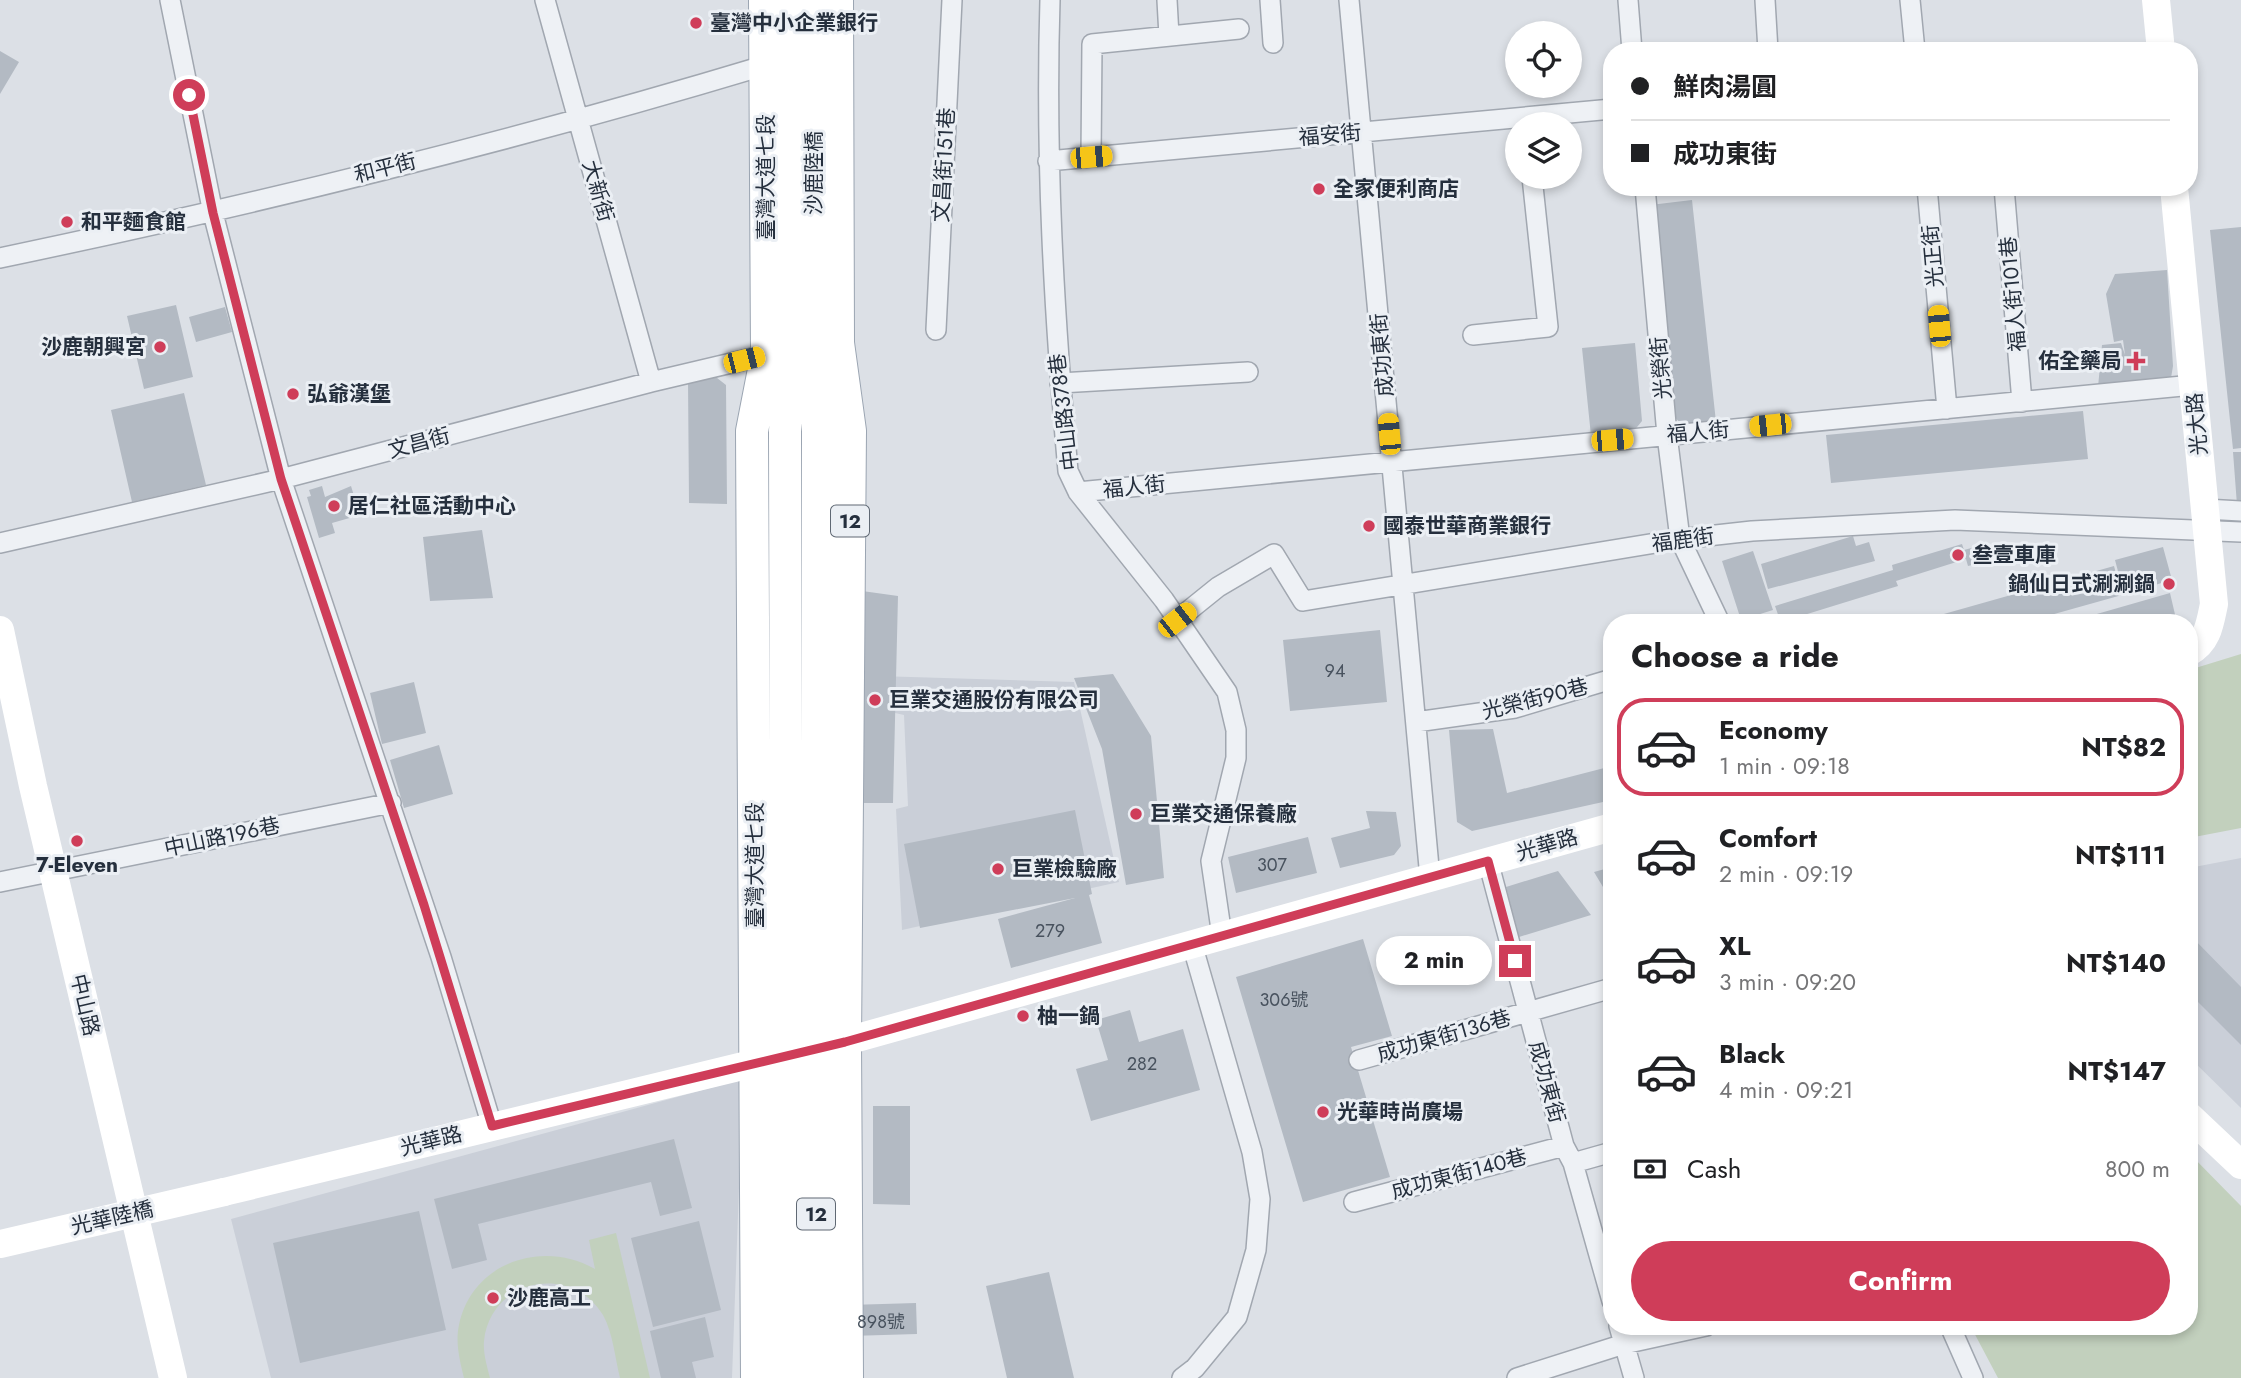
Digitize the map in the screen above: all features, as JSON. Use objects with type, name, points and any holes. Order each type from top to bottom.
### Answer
[{"type":"main road","name":"臺灣大道七段","points":[[765,0],[766,65],[803,348],[818,431],[801,1053],[787,1378]]},
{"type":"main road","name":"沙鹿陸橋","points":[[790,0],[803,348]]},
{"type":"main road","name":"沙鹿陸橋","points":[[803,348],[813,0]]},
{"type":"main road","name":"臺灣大道七段","points":[[817,1378],[801,1053],[785,431],[803,348],[837,0]]},
{"type":"main road","name":"臺灣大道七段","points":[[801,1053],[752,431],[803,348]]},
{"type":"main road","name":"臺灣大道七段","points":[[757,1378],[801,1053],[850,431],[803,348]]},
{"type":"main road","name":"12","points":[[801,1053],[846,1084],[847,1378]]},
{"type":"street","points":[[170,0],[213,213],[281,479],[391,803],[492,1126]]},
{"type":"street","name":"大新街","points":[[545,0],[651,382]]},
{"type":"street","name":"文昌街151巷","points":[[936,330],[952,0]]},
{"type":"street","name":"中山路378巷","points":[[1050,0],[1046,111],[1052,297],[1068,471],[1078,492],[1177,620],[1227,692],[1236,730],[1236,758],[1211,861],[1222,936]]},
{"type":"street","points":[[1167,0],[1169,36]]},
{"type":"street","points":[[1270,0],[1273,43]]},
{"type":"street","name":"成功東街","points":[[1349,0],[1430,878]]},
{"type":"street","points":[[1628,0],[1631,42]]},
{"type":"street","points":[[1765,0],[1767,42]]},
{"type":"street","points":[[1910,0],[1914,42]]},
{"type":"street","points":[[2156,0],[2160,42]]},
{"type":"street","points":[[1091,157],[1092,44],[1239,29]]},
{"type":"street","name":"和平街","points":[[0,258],[213,213],[578,121],[766,65]]},
{"type":"street","name":"福安街","points":[[1582,113],[1603,110]]},
{"type":"street","name":"福安街","points":[[1048,161],[1505,122]]},
{"type":"street","points":[[1473,335],[1548,327],[1533,189]]},
{"type":"street","name":"光榮街","points":[[1646,196],[1667,435],[1681,539],[1716,614]]},
{"type":"street","name":"光正街","points":[[1928,196],[1947,408]]},
{"type":"street","name":"福人街101巷","points":[[2005,196],[2022,402]]},
{"type":"street","name":"光大路","points":[[2175,196],[2214,604],[2209,629],[2198,648]]},
{"type":"street","name":"文昌街","points":[[0,543],[281,479],[651,382],[803,348]]},
{"type":"street","points":[[1060,383],[1248,372]]},
{"type":"street","name":"福人街","points":[[1078,492],[2193,385]]},
{"type":"street","points":[[2206,520],[2241,511]]},
{"type":"street","name":"福鹿街","points":[[1177,620],[1218,587],[1274,554],[1303,601],[1403,587],[1681,539],[1752,531],[1955,520],[2206,520],[2241,532]]},
{"type":"street","name":"中山路","points":[[0,630],[53,872],[173,1378]]},
{"type":"street","name":"光榮街90巷","points":[[1416,722],[1515,708],[1603,682]]},
{"type":"street","name":"中山路196巷","points":[[0,882],[391,803]]},
{"type":"street","name":"光華路","points":[[224,1192],[801,1053],[1603,829]]},
{"type":"street","name":"成功東街","points":[[1488,861],[1603,1270]]},
{"type":"street","points":[[1182,1378],[1195,1368],[1237,1317],[1255,1250],[1260,1199],[1252,1152],[1192,944]]},
{"type":"street","name":"成功東街136巷","points":[[1359,1060],[1603,991]]},
{"type":"street","points":[[2198,1125],[2241,1166]]},
{"type":"street","name":"成功東街140巷","points":[[1354,1202],[1569,1155],[1603,1153]]},
{"type":"street","name":"光華陸橋","points":[[0,1244],[224,1192]]},
{"type":"street","points":[[1517,1378],[1621,1335],[1634,1378]]},
{"type":"street","points":[[1954,1335],[1973,1378]]},
{"type":"shaded area","name":"巨業交通保養廠","points":[[878,676],[1074,682],[1119,882],[902,930],[896,809],[908,806],[904,715],[873,708]]},
{"type":"shaded area","points":[[2241,858],[2241,1108],[2198,1066],[2198,866]]},
{"type":"shaded area","name":"沙鹿高工","points":[[743,1079],[732,1378],[271,1378],[231,1219]]},
{"type":"green space","points":[[2241,654],[2241,828],[2198,836],[2198,667]]},
{"type":"green space","points":[[2198,1162],[2241,1206],[2241,1378],[1998,1378],[1975,1335],[2198,1335]]},
{"type":"green space","points":[[616,1233],[650,1378],[620,1378],[603,1315],[589,1298],[572,1288],[553,1284],[534,1285],[516,1292],[501,1303],[490,1320],[484,1341],[490,1378],[464,1378],[458,1352],[459,1325],[466,1303],[478,1285],[512,1262],[533,1257],[554,1256],[575,1260],[595,1269],[589,1240]]},
{"type":"building","points":[[0,51],[19,62],[0,94]]},
{"type":"building","points":[[1692,200],[1716,422],[1681,424],[1672,414],[1650,205]]},
{"type":"building","points":[[2241,227],[2241,448],[2233,449],[2210,230]]},
{"type":"building","points":[[2167,270],[2173,366],[2171,378],[2098,387],[2102,345],[2121,343],[2125,355],[2123,340],[2114,342],[2106,294],[2115,274]]},
{"type":"building","name":"沙鹿朝興宮","points":[[176,305],[193,377],[144,389],[127,316]]},
{"type":"building","points":[[225,307],[232,332],[196,342],[189,317]]},
{"type":"building","points":[[1635,343],[1642,421],[1633,432],[1591,436],[1582,348]]},
{"type":"building","points":[[712,374],[726,385],[727,504],[689,503],[688,381]]},
{"type":"building","points":[[184,393],[206,485],[132,502],[111,410]]},
{"type":"building","points":[[2083,411],[2088,459],[1831,483],[1826,435]]},
{"type":"building","points":[[2233,452],[2241,452],[2241,505],[2237,505]]},
{"type":"building","name":"居仁社區活動中心","points":[[322,486],[325,497],[351,486],[360,515],[332,523],[335,533],[319,538],[307,497],[311,496],[309,490]]},
{"type":"building","points":[[482,530],[493,598],[430,601],[423,537]]},
{"type":"building","points":[[1853,536],[1856,546],[1869,542],[1875,561],[1768,589],[1761,564]]},
{"type":"building","points":[[1962,544],[1964,550],[1975,547],[1978,556],[1993,552],[1996,562],[1981,567],[1980,563],[1968,566],[1966,559],[1896,581],[1898,586],[1807,614],[1778,614],[1775,606],[1893,570],[1892,565]]},
{"type":"building","points":[[2163,547],[2172,580],[2124,594],[2115,560]]},
{"type":"building","points":[[1753,551],[1773,610],[1760,614],[1739,614],[1722,561]]},
{"type":"building","points":[[2114,566],[2122,595],[2054,614],[1944,614]]},
{"type":"building","name":"巨業交通股份有限公司","points":[[855,590],[898,596],[893,803],[853,803]]},
{"type":"building","points":[[2170,593],[2175,614],[2097,614]]},
{"type":"building","points":[[1380,630],[1387,702],[1290,711],[1283,640]]},
{"type":"building","name":"巨業交通保養廠","points":[[1113,674],[1151,736],[1164,878],[1126,885],[1102,749],[1074,678]]},
{"type":"building","points":[[414,682],[426,733],[382,744],[370,693]]},
{"type":"building","points":[[1493,729],[1507,793],[1603,768],[1603,802],[1472,831],[1457,822],[1449,730]]},
{"type":"building","points":[[439,745],[453,794],[404,808],[390,760]]},
{"type":"building","name":"巨業檢驗廠","points":[[1075,810],[1092,894],[1089,895],[1102,943],[1011,968],[998,919],[1075,898],[920,928],[904,844]]},
{"type":"building","points":[[1366,811],[1396,812],[1401,846],[1394,855],[1340,868],[1331,838],[1370,828]]},
{"type":"building","points":[[1308,837],[1317,873],[1236,893],[1228,857]]},
{"type":"building","points":[[1603,870],[1603,887],[1594,872]]},
{"type":"building","points":[[1558,871],[1591,915],[1519,937],[1506,887]]},
{"type":"building","name":"光華時尚廣場","points":[[1363,939],[1392,1036],[1351,1047],[1390,1177],[1303,1202],[1236,977]]},
{"type":"building","points":[[2198,943],[2241,987],[2241,1045],[2198,1002]]},
{"type":"building","points":[[1130,1010],[1139,1042],[1183,1029],[1200,1090],[1091,1121],[1076,1069],[1108,1060],[1096,1020]]},
{"type":"building","points":[[873,1106],[910,1106],[910,1205],[873,1204]]},
{"type":"building","points":[[674,1139],[692,1208],[660,1216],[651,1182],[478,1224],[487,1260],[452,1269],[434,1199]]},
{"type":"building","points":[[419,1211],[446,1330],[300,1363],[273,1243]]},
{"type":"building","points":[[699,1221],[721,1310],[653,1327],[631,1238]]},
{"type":"building","points":[[1049,1272],[1074,1378],[1007,1378],[986,1286]]},
{"type":"building","points":[[916,1303],[917,1334],[850,1336],[849,1305]]},
{"type":"building","points":[[705,1317],[714,1357],[692,1362],[696,1378],[661,1378],[650,1331]]},
{"type":"place","name":"臺灣中小企業銀行","points":[[696,23]]},
{"type":"place","name":"全家便利商店","points":[[1319,189]]},
{"type":"place","name":"和平麵食館","points":[[67,222]]},
{"type":"place","name":"沙鹿朝興宮","points":[[160,347]]},
{"type":"place","name":"佑全藥局","points":[[2136,361]]},
{"type":"place","name":"弘爺漢堡","points":[[293,394]]},
{"type":"place","name":"居仁社區活動中心","points":[[334,506]]},
{"type":"place","name":"國泰世華商業銀行","points":[[1369,526]]},
{"type":"place","name":"叁壹車庫","points":[[1958,555]]},
{"type":"place","name":"鍋仙日式涮涮鍋","points":[[2169,584]]},
{"type":"place","name":"巨業交通股份有限公司","points":[[875,700]]},
{"type":"place","name":"巨業交通保養廠","points":[[1136,814]]},
{"type":"place","name":"7-Eleven","points":[[77,841]]},
{"type":"place","name":"巨業檢驗廠","points":[[998,869]]},
{"type":"place","name":"柚一鍋","points":[[1023,1016]]},
{"type":"place","name":"光華時尚廣場","points":[[1323,1112]]},
{"type":"place","name":"沙鹿高工","points":[[493,1298]]},
{"type":"route","points":[[189,95],[213,213],[281,479],[441,957],[492,1126],[845,1042],[1488,861],[1515,961]]}]
